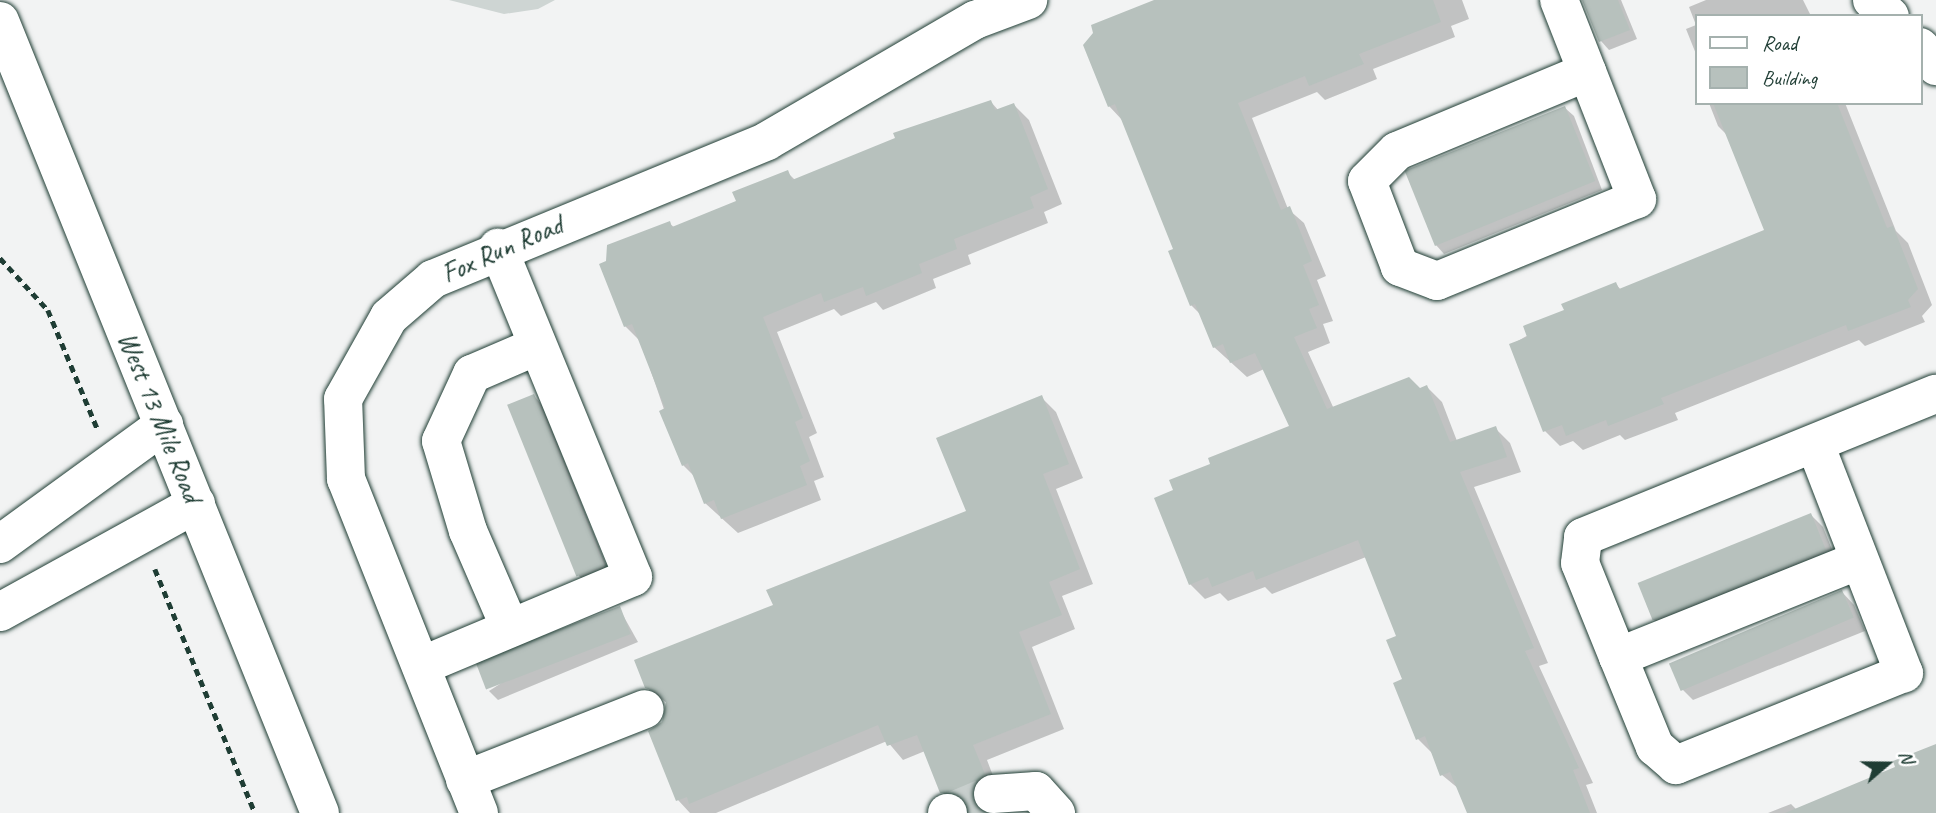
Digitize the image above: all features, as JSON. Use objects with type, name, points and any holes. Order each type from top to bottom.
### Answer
[{"type":"street","name":"Fox Run Road","points":[[472,797],[346,479],[343,399],[389,317],[433,279],[498,248],[767,141],[975,20],[1028,0]]},
{"type":"street","points":[[1559,0],[1637,199],[1437,281],[1400,267],[1367,181],[1396,151],[1587,72]]},
{"type":"street","points":[[1872,0],[1888,14]]},
{"type":"street","name":"West 13 Mile Road","points":[[0,21],[320,813]]},
{"type":"street","points":[[1922,49],[1936,65]]},
{"type":"street","points":[[421,666],[634,578],[498,248]]},
{"type":"street","points":[[510,628],[468,531],[441,441],[472,374],[537,346]]},
{"type":"street","points":[[1815,444],[1904,673],[1707,755],[1676,765],[1655,747],[1618,657],[1580,563],[1583,537],[1936,394]]},
{"type":"street","points":[[0,544],[163,425]]},
{"type":"street","points":[[0,612],[196,504]]},
{"type":"street","points":[[1618,657],[1859,560]]},
{"type":"street","points":[[472,797],[645,709]]},
{"type":"street","points":[[993,794],[1036,791],[1056,813]]},
{"type":"shaded area","points":[[449,0],[555,0],[538,9],[504,14]]},
{"type":"building","points":[[1154,0],[1433,0],[1441,22],[1359,54],[1364,64],[1309,86],[1305,76],[1238,103],[1281,210],[1290,206],[1312,261],[1303,265],[1319,305],[1309,309],[1317,328],[1294,337],[1327,409],[1409,377],[1420,388],[1427,385],[1450,442],[1496,426],[1507,457],[1460,472],[1534,648],[1525,651],[1579,768],[1573,770],[1590,813],[1467,813],[1450,772],[1440,776],[1425,736],[1416,740],[1393,683],[1402,679],[1386,640],[1396,636],[1358,540],[1256,580],[1253,571],[1212,587],[1208,577],[1189,585],[1154,498],[1173,490],[1169,480],[1210,464],[1208,458],[1289,426],[1255,353],[1230,363],[1223,344],[1213,348],[1195,304],[1190,306],[1168,251],[1173,249],[1115,104],[1108,107],[1083,45],[1093,33],[1091,25]]},
{"type":"building","points":[[1582,0],[1618,0],[1630,30],[1599,42]]},
{"type":"building","points":[[991,100],[995,110],[1014,103],[1048,189],[1030,197],[1034,208],[954,239],[957,249],[919,264],[922,273],[866,296],[863,287],[824,302],[821,293],[763,317],[803,418],[795,422],[810,461],[800,466],[807,485],[721,519],[714,500],[704,504],[688,463],[682,466],[659,411],[665,408],[632,324],[624,327],[599,264],[606,261],[607,245],[670,221],[672,227],[736,201],[732,192],[788,170],[792,180],[895,138],[893,133]]},
{"type":"building","points":[[1714,105],[1838,105],[1887,228],[1893,226],[1918,289],[1908,300],[1911,307],[1848,331],[1846,325],[1661,398],[1664,404],[1608,426],[1606,420],[1566,436],[1562,425],[1543,432],[1509,344],[1527,337],[1523,326],[1564,310],[1561,304],[1616,282],[1619,289],[1764,230]]},
{"type":"building","points":[[1565,106],[1595,181],[1435,246],[1405,171]]},
{"type":"building","points":[[534,394],[603,566],[576,576],[507,405]]},
{"type":"building","points":[[1042,395],[1069,464],[1043,474],[1080,569],[1049,582],[1062,615],[1019,632],[1051,714],[973,745],[985,774],[974,784],[971,796],[983,813],[970,813],[958,794],[940,793],[917,735],[887,746],[878,725],[689,804],[687,797],[676,801],[648,731],[662,722],[666,702],[658,692],[645,688],[634,660],[773,605],[766,590],[966,511],[936,438]]},
{"type":"building","points":[[1811,513],[1826,550],[1653,620],[1638,583]]},
{"type":"building","points":[[1842,590],[1854,618],[1681,691],[1669,663]]},
{"type":"building","points":[[620,606],[631,634],[486,690],[475,662]]},
{"type":"building","points":[[1936,744],[1936,813],[1785,813],[1895,767],[1893,761]]},
{"type":"tunnel","points":[[948,813],[993,794]]}]
